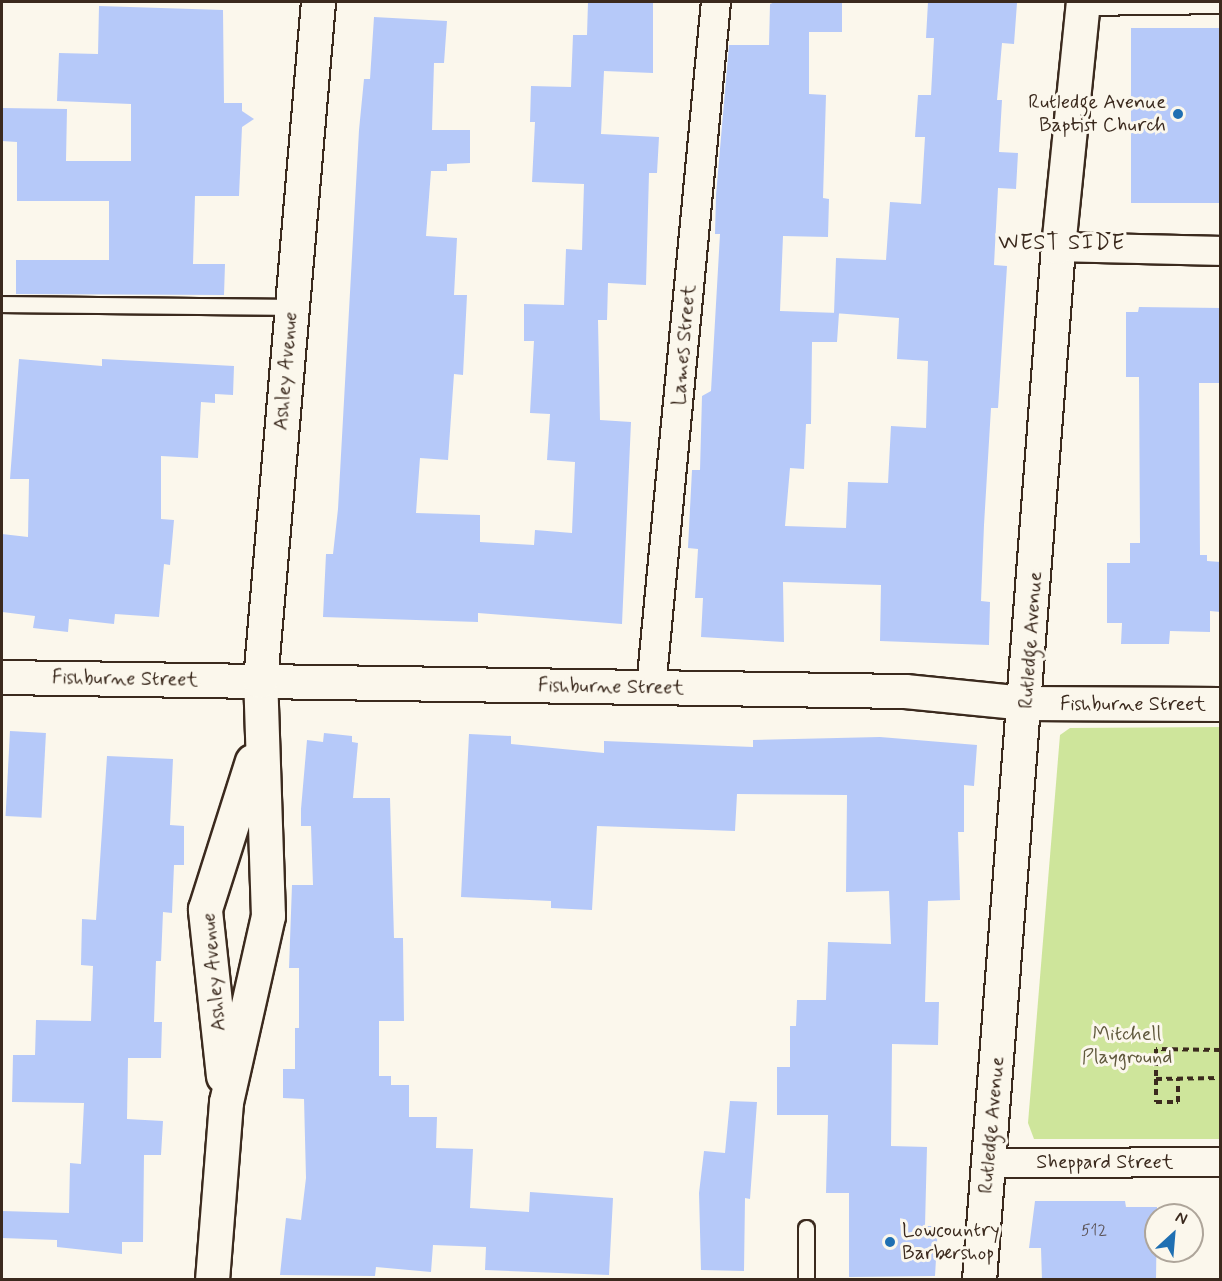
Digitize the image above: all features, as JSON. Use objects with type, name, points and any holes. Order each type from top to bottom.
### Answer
[{"type":"street","name":"Ashley Avenue","points":[[212,1280],[226,1102],[268,916],[258,741],[260,681],[318,2]]},
{"type":"street","name":"Lames Street","points":[[651,688],[716,2]]},
{"type":"street","name":"Rutledge Avenue","points":[[979,1280],[1026,704],[1058,247],[1082,4]]},
{"type":"street","points":[[1058,247],[1221,251]]},
{"type":"street","name":"Fishburne Street","points":[[2,677],[905,691],[1026,704],[1221,704]]},
{"type":"street","name":"Ashley Avenue","points":[[226,1102],[205,909],[258,741]]},
{"type":"street","name":"Sheppard Street","points":[[989,1162],[1221,1162]]},
{"type":"lane","points":[[1082,4],[1221,5]]},
{"type":"lane","points":[[3,304],[292,307]]},
{"type":"lane","points":[[806,1228],[806,1280]]},
{"type":"path","points":[[1178,1078],[1178,1102],[1156,1102],[1156,1049],[1221,1050]]},
{"type":"path","points":[[1156,1079],[1221,1078]]},
{"type":"green space","name":"Mitchell Playground","points":[[1220,727],[1220,1139],[1034,1139],[1028,1123],[1060,735],[1070,728]]},
{"type":"building","points":[[588,2],[653,2],[653,73],[604,71],[601,134],[659,137],[657,173],[649,173],[646,285],[608,283],[607,320],[598,320],[600,420],[631,422],[622,624],[478,613],[478,622],[323,617],[326,554],[333,554],[338,509],[359,130],[364,79],[370,79],[374,17],[447,21],[444,63],[434,63],[432,130],[470,130],[470,163],[447,164],[447,171],[431,171],[426,236],[457,238],[454,295],[467,295],[463,375],[454,374],[448,460],[420,458],[416,513],[480,515],[480,542],[534,545],[535,530],[572,533],[575,462],[547,460],[550,414],[530,413],[534,341],[524,341],[524,304],[564,305],[566,249],[582,250],[584,184],[532,182],[535,122],[530,122],[531,86],[571,87],[573,35],[587,35]]},
{"type":"building","points":[[775,2],[842,2],[842,32],[809,32],[809,94],[826,95],[823,198],[829,199],[828,237],[783,236],[780,311],[834,313],[836,258],[886,260],[890,202],[921,204],[925,137],[915,137],[918,95],[931,95],[934,38],[926,38],[928,2],[1017,3],[1014,44],[1002,43],[997,100],[1002,100],[999,152],[1018,153],[1016,189],[998,188],[994,265],[1007,266],[998,408],[991,408],[984,525],[981,601],[990,602],[989,645],[880,641],[881,585],[783,582],[784,642],[701,637],[703,598],[695,598],[698,549],[688,548],[692,470],[700,470],[702,396],[711,391],[720,234],[715,234],[716,195],[729,45],[769,45],[770,4]],"holes":[[[839,313],[899,318],[897,359],[928,361],[926,428],[891,426],[888,483],[848,482],[846,528],[785,526],[790,468],[804,469],[806,424],[811,424],[812,342],[837,342]]]},
{"type":"building","points":[[99,6],[223,10],[224,103],[242,103],[242,111],[254,119],[242,127],[239,196],[195,196],[193,264],[225,264],[224,295],[16,294],[16,260],[109,260],[109,201],[17,201],[17,142],[2,141],[2,108],[67,109],[66,161],[131,161],[131,104],[57,101],[59,53],[98,54]]},
{"type":"building","points":[[1131,28],[1220,28],[1220,203],[1131,203]]},
{"type":"building","points":[[1139,307],[1221,308],[1221,383],[1199,383],[1200,555],[1207,555],[1207,561],[1221,562],[1221,612],[1210,611],[1210,632],[1170,631],[1169,644],[1121,644],[1122,623],[1107,623],[1107,563],[1130,563],[1130,543],[1140,543],[1139,377],[1126,377],[1126,312],[1138,312]]},
{"type":"building","points":[[19,359],[102,366],[102,359],[234,366],[233,395],[215,394],[215,403],[201,402],[198,458],[161,456],[161,519],[174,520],[170,565],[164,564],[159,617],[115,614],[114,624],[69,619],[68,632],[33,628],[35,616],[2,612],[2,534],[28,537],[29,479],[10,479]]},
{"type":"building","points":[[10,731],[46,733],[42,818],[6,816]]},
{"type":"building","points":[[324,733],[352,736],[352,742],[358,743],[353,798],[390,798],[394,938],[403,938],[404,1021],[379,1021],[379,1076],[391,1076],[391,1085],[409,1085],[409,1117],[437,1117],[436,1148],[473,1149],[470,1208],[529,1212],[530,1192],[613,1198],[609,1275],[485,1270],[486,1247],[433,1245],[431,1272],[376,1267],[375,1276],[280,1275],[286,1218],[301,1220],[306,1178],[304,1099],[283,1098],[283,1069],[295,1069],[295,1028],[299,1028],[299,968],[289,968],[292,885],[313,885],[311,826],[301,826],[301,809],[307,740],[323,742]]},
{"type":"building","points":[[469,734],[511,736],[511,744],[604,753],[604,741],[753,747],[753,740],[880,737],[977,745],[974,786],[964,785],[964,832],[958,832],[960,900],[928,901],[925,1002],[939,1002],[938,1045],[892,1044],[891,1146],[927,1147],[925,1226],[938,1226],[935,1276],[849,1277],[849,1193],[826,1193],[828,1115],[777,1115],[777,1067],[790,1067],[790,1026],[796,1026],[797,1000],[826,1000],[828,942],[891,944],[889,891],[846,892],[847,795],[737,794],[735,831],[597,826],[592,910],[551,908],[551,901],[461,897]]},
{"type":"building","points":[[107,756],[173,759],[170,825],[184,826],[184,865],[174,865],[172,913],[163,912],[161,961],[156,961],[154,1022],[162,1022],[161,1058],[128,1058],[127,1119],[163,1121],[161,1155],[144,1155],[143,1242],[122,1242],[122,1254],[57,1247],[57,1240],[2,1238],[2,1211],[69,1213],[70,1163],[81,1164],[84,1103],[12,1102],[13,1055],[35,1055],[36,1020],[91,1021],[93,966],[81,965],[82,919],[96,920]]},
{"type":"building","points":[[730,1101],[757,1102],[750,1199],[745,1198],[744,1271],[701,1270],[699,1193],[704,1151],[725,1153]]},
{"type":"building","points":[[1035,1201],[1125,1201],[1126,1207],[1144,1207],[1144,1263],[1156,1263],[1156,1280],[1042,1280],[1041,1248],[1029,1248]]},
{"type":"place","name":"Rutledge Avenue Baptist Church","points":[[1178,114]]},
{"type":"place","name":"Lowcountry Barbershop","points":[[890,1242]]},
{"type":"district","name":"WEST SIDE","points":[[1062,244]]}]
